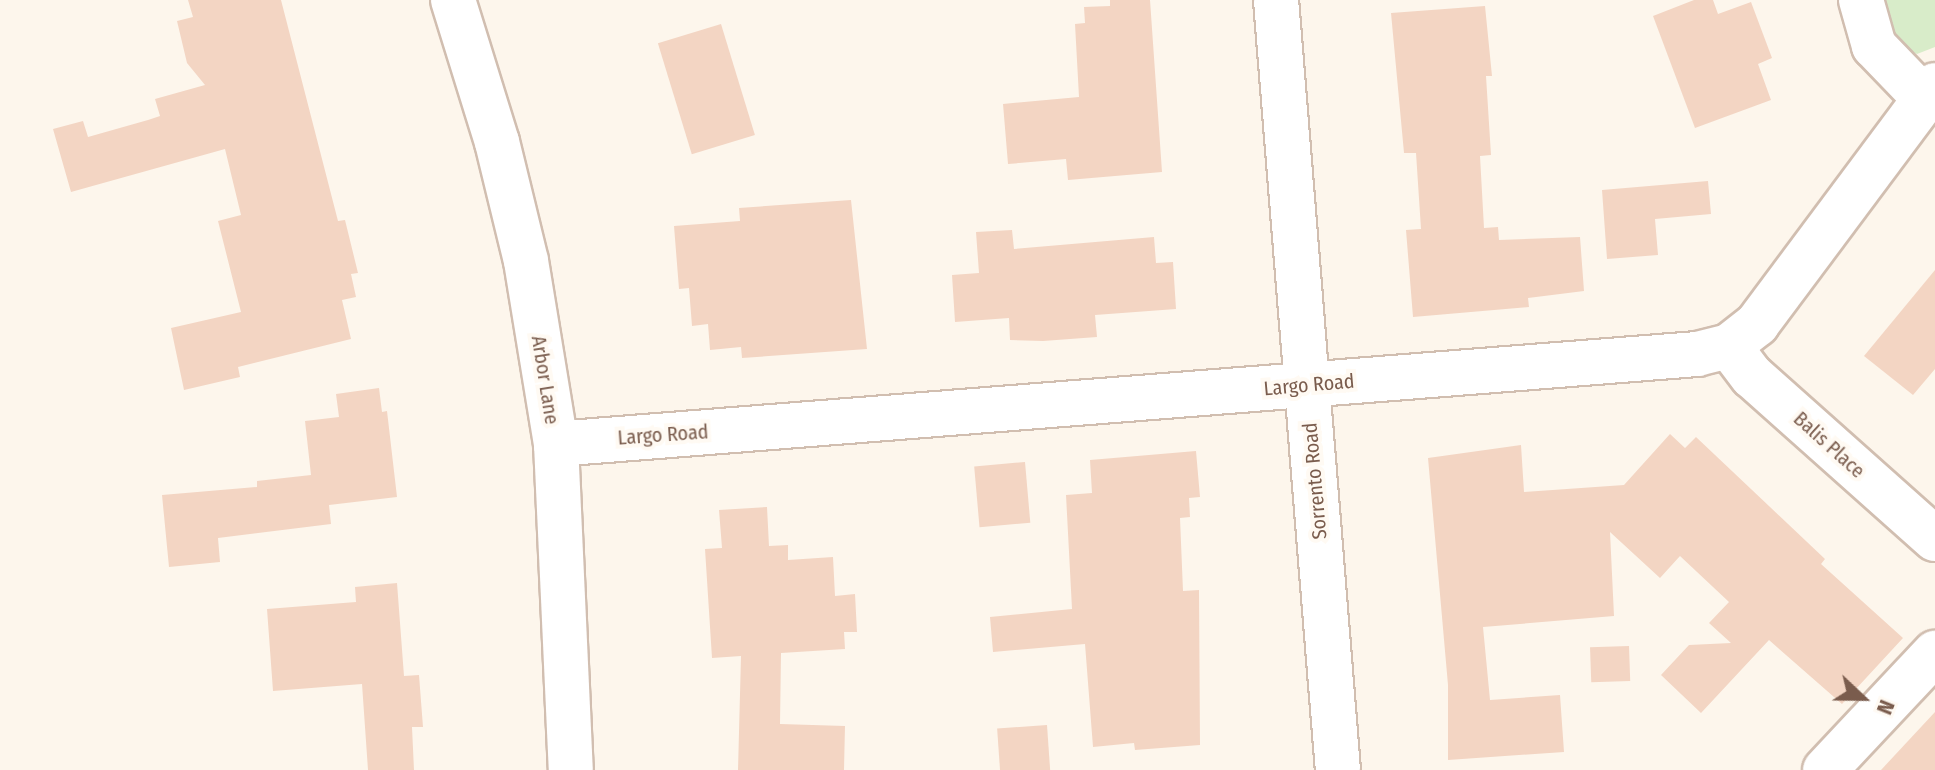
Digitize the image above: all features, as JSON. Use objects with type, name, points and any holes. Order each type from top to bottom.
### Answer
[{"type":"street","name":"Arbor Lane","points":[[453,0],[497,142],[526,261],[556,444],[571,770]]},
{"type":"street","name":"Sorrento Road","points":[[1276,0],[1338,770]]},
{"type":"street","points":[[1861,0],[1874,46],[1930,92]]},
{"type":"street","name":"Largo Road","points":[[556,444],[1697,354],[1729,346],[1757,324],[1930,92]]},
{"type":"street","name":"Balis Place","points":[[1729,346],[1752,376],[1935,539]]},
{"type":"street","points":[[1825,770],[1935,653]]},
{"type":"green space","points":[[1882,0],[1935,0],[1935,47],[1917,54],[1891,40]]},
{"type":"building","points":[[188,0],[281,0],[338,221],[345,220],[358,273],[351,274],[356,297],[342,300],[351,339],[238,367],[240,377],[184,390],[171,328],[241,312],[218,221],[241,215],[225,149],[71,192],[53,129],[83,121],[88,137],[148,120],[160,116],[155,99],[205,85],[187,63],[177,21],[193,17]]},
{"type":"building","points":[[1110,0],[1150,0],[1162,172],[1068,180],[1066,159],[1008,164],[1003,104],[1079,97],[1075,24],[1085,23],[1084,7],[1110,6]]},
{"type":"building","points":[[1694,0],[1713,0],[1718,14],[1751,2],[1772,58],[1758,64],[1771,100],[1695,128],[1653,16]]},
{"type":"building","points":[[1485,6],[1492,76],[1486,76],[1491,155],[1480,156],[1484,228],[1498,227],[1499,240],[1580,237],[1584,291],[1528,298],[1529,307],[1413,317],[1406,230],[1421,229],[1416,153],[1404,153],[1391,13]]},
{"type":"building","points":[[721,24],[755,135],[692,154],[658,43]]},
{"type":"building","points":[[1708,181],[1711,214],[1655,219],[1658,255],[1607,259],[1602,190]]},
{"type":"building","points":[[851,200],[867,349],[742,358],[741,347],[710,350],[708,324],[692,326],[689,288],[679,289],[674,226],[740,221],[739,208]]},
{"type":"building","points":[[1012,230],[1014,249],[1154,237],[1156,263],[1173,262],[1176,309],[1095,315],[1097,337],[1043,341],[1010,340],[1009,318],[955,322],[952,275],[979,273],[976,232]]},
{"type":"building","points":[[1935,270],[1935,369],[1913,395],[1864,356]]},
{"type":"building","points":[[379,388],[382,412],[387,411],[397,497],[329,505],[331,524],[218,538],[220,562],[169,567],[162,495],[257,487],[257,481],[311,475],[305,421],[339,417],[336,394]]},
{"type":"building","points":[[1670,434],[1685,448],[1696,437],[1825,559],[1821,564],[1903,638],[1842,704],[1769,640],[1701,713],[1661,675],[1689,645],[1731,643],[1709,623],[1729,602],[1680,556],[1660,578],[1610,532],[1614,616],[1483,627],[1490,700],[1560,695],[1564,752],[1448,760],[1448,685],[1428,458],[1521,445],[1524,492],[1624,485]]},
{"type":"building","points":[[1196,451],[1200,497],[1189,498],[1190,517],[1180,518],[1183,591],[1199,590],[1200,745],[1135,750],[1134,743],[1093,747],[1085,644],[993,652],[990,617],[1072,609],[1066,495],[1092,493],[1090,460]]},
{"type":"building","points":[[1025,462],[1030,523],[980,527],[974,466]]},
{"type":"building","points":[[767,507],[769,546],[788,545],[788,560],[833,557],[835,596],[855,594],[857,632],[844,632],[845,649],[781,653],[780,724],[845,726],[844,770],[738,770],[741,656],[712,658],[705,549],[722,548],[719,510]]},
{"type":"building","points":[[397,583],[404,676],[419,675],[423,727],[412,727],[414,770],[368,770],[362,684],[273,691],[267,609],[356,602],[355,587]]},
{"type":"building","points":[[1629,646],[1630,681],[1591,682],[1590,647]]},
{"type":"building","points":[[1935,712],[1935,770],[1881,770]]},
{"type":"building","points":[[1047,725],[1050,770],[1000,770],[997,728]]}]
